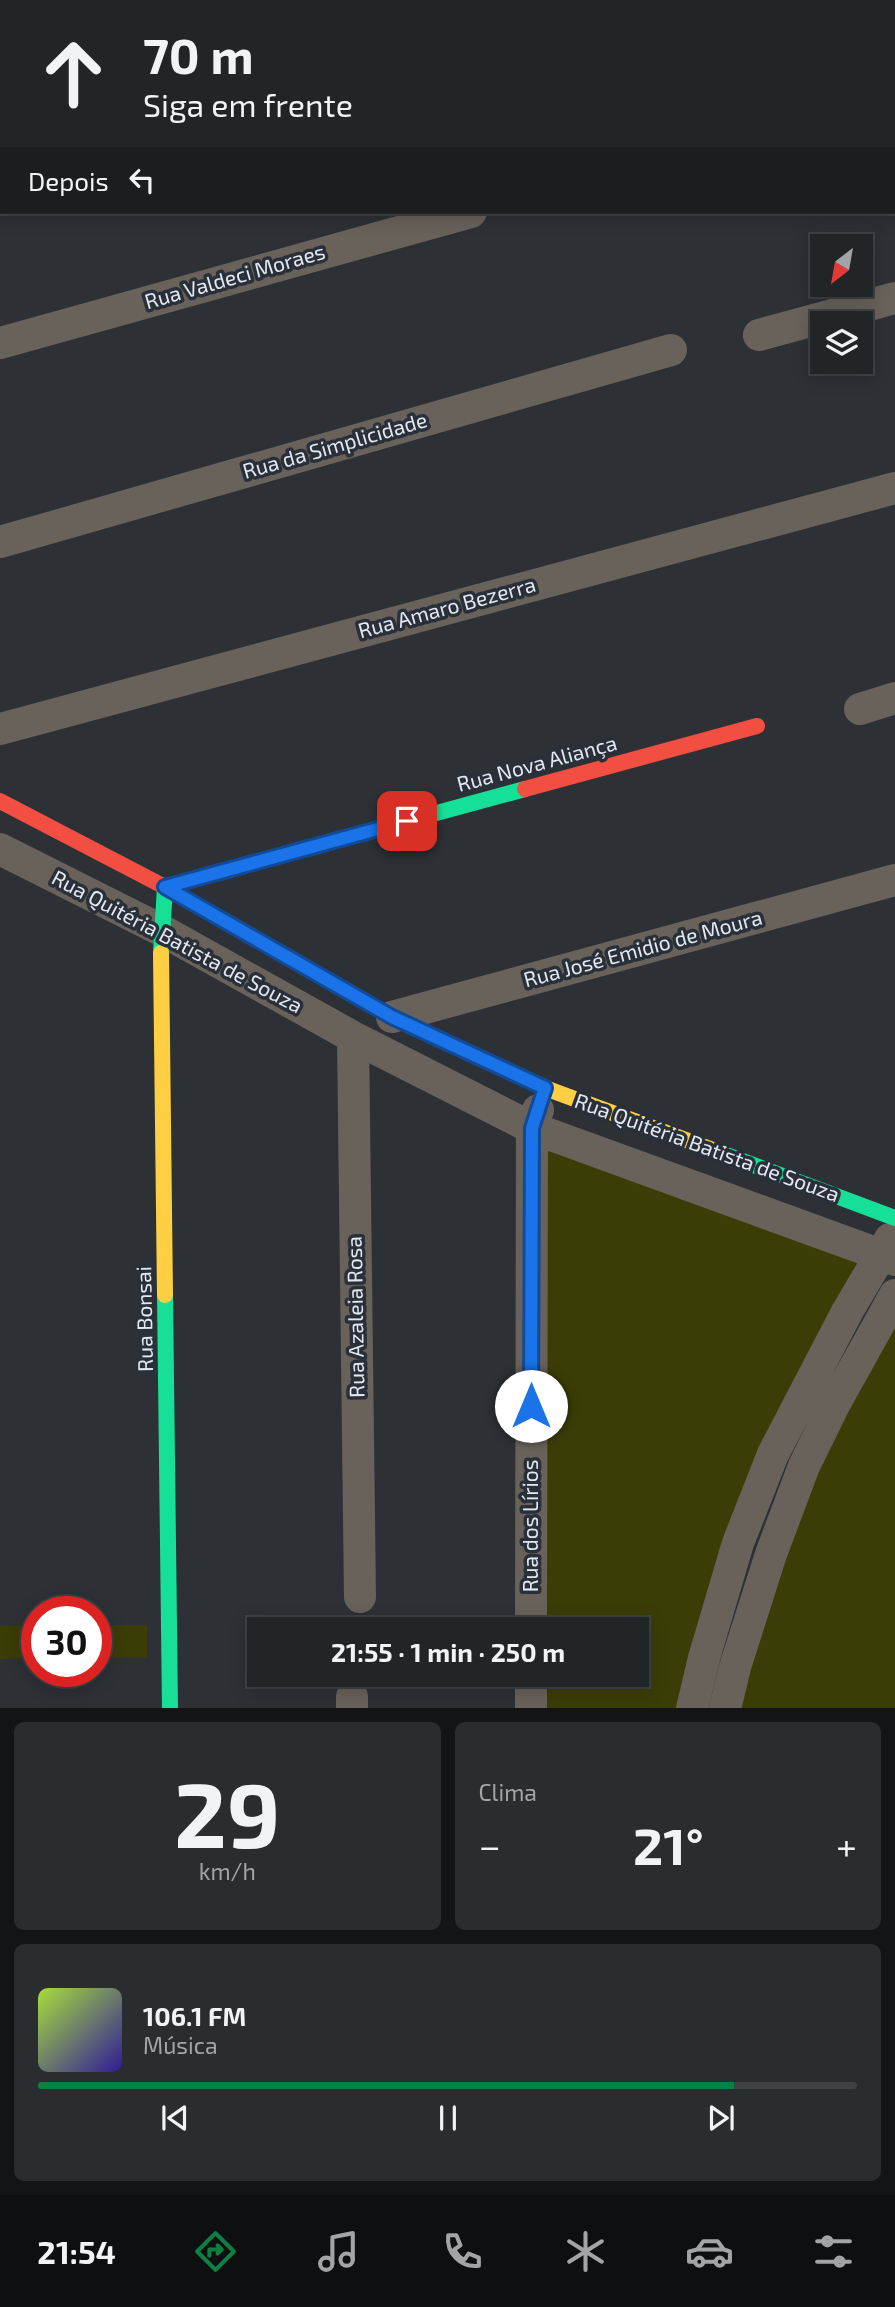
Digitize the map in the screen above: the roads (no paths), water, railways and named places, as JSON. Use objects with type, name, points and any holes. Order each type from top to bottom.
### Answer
[{"type":"street","name":"Rua Valdeci Moraes","points":[[0,343],[464,214]]},
{"type":"street","points":[[759,335],[895,298]]},
{"type":"street","name":"Rua da Simplicidade","points":[[0,542],[671,350]]},
{"type":"street","name":"Rua Amaro Bezerra","points":[[0,729],[895,488]]},
{"type":"street","points":[[860,709],[895,698]]},
{"type":"street","name":"Rua Nova Aliança","points":[[165,887],[757,726]]},
{"type":"street","name":"Rua Quitéria Batista de Souza","points":[[0,801],[165,887],[392,1017],[545,1088],[895,1218]]},
{"type":"street","name":"Rua Quitéria Batista de Souza","points":[[0,849],[161,930],[352,1037],[532,1128],[890,1249]]},
{"type":"street","name":"Rua José Emidio de Moura","points":[[392,1017],[895,880]]},
{"type":"street","name":"Rua Bonsai","points":[[165,887],[161,930],[170,1708]]},
{"type":"street","name":"Rua Azaleia Rosa","points":[[352,1037],[360,1597]]},
{"type":"street","name":"Rua dos Lírios","points":[[531,1617],[532,1128],[545,1088]]},
{"type":"street","points":[[692,1708],[704,1658],[738,1544],[773,1454],[812,1377],[890,1249]]},
{"type":"street","points":[[725,1708],[735,1667],[771,1554],[804,1466],[835,1402],[895,1295]]},
{"type":"street","points":[[531,1687],[531,1708]]}]
